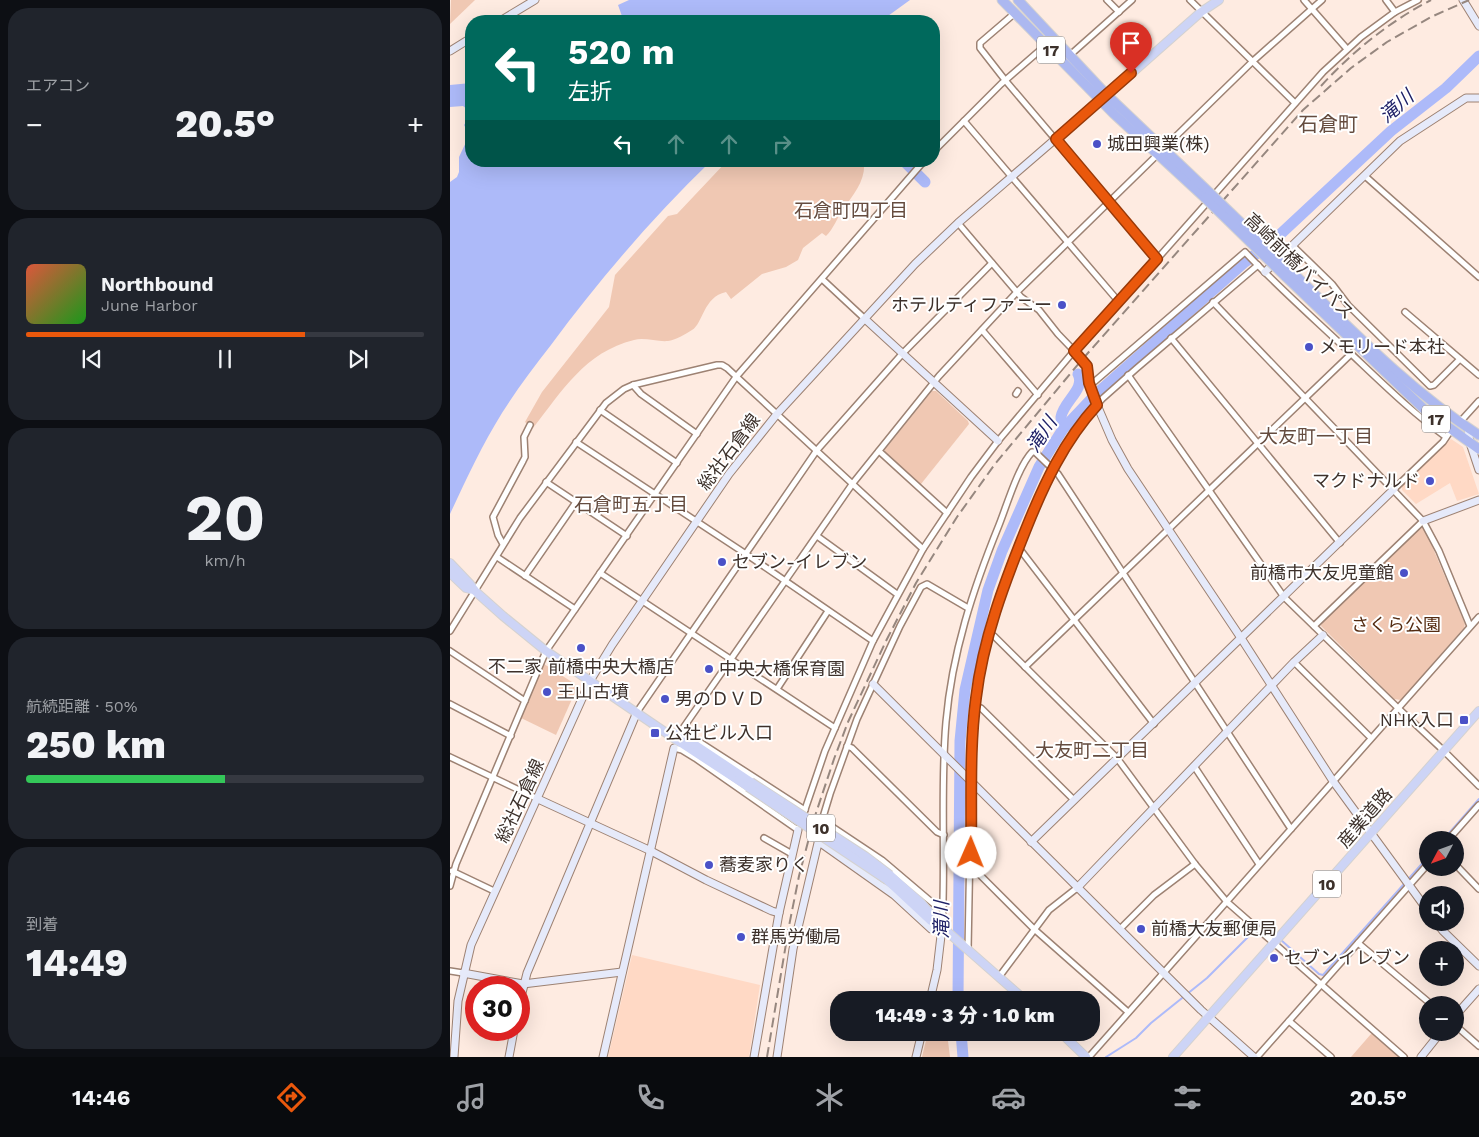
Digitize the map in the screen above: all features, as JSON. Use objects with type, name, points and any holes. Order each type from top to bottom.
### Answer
[{"type":"highway","name":"17","points":[[1002,0],[1046,45],[1104,97]]},
{"type":"highway","name":"17","points":[[1023,2],[1104,97]]},
{"type":"highway","name":"高崎前橋バイパス","points":[[1104,97],[1288,273],[1448,434],[1479,449]]},
{"type":"highway","name":"高崎前橋バイパス","points":[[1288,273],[1429,398],[1479,435]]},
{"type":"main road","points":[[1104,97],[1201,12],[1219,0]]},
{"type":"main road","name":"10","points":[[452,570],[470,584],[474,591],[502,616],[590,682],[865,856],[921,903],[945,929],[1015,991]]},
{"type":"main road","name":"産業道路","points":[[1173,1057],[1479,711]]},
{"type":"main road","name":"10","points":[[667,732],[680,732],[750,784]]},
{"type":"main road","points":[[1070,1041],[1088,1057]]},
{"type":"street","points":[[510,15],[535,0]]},
{"type":"street","points":[[1107,0],[1119,12]]},
{"type":"street","points":[[1069,56],[1132,0]]},
{"type":"street","points":[[1190,0],[1295,103]]},
{"type":"street","points":[[1304,0],[1347,49]]},
{"type":"street","points":[[1168,144],[1253,61],[1322,0]]},
{"type":"street","points":[[1386,0],[1395,12]]},
{"type":"street","points":[[754,1057],[779,913],[798,830],[835,728],[872,641],[923,549],[998,441],[1074,351],[1295,103],[1347,49],[1395,12],[1418,0]]},
{"type":"street","points":[[1462,0],[1479,26]]},
{"type":"street","points":[[1015,13],[980,45],[1005,80],[1157,259]]},
{"type":"street","points":[[450,51],[465,42]]},
{"type":"street","points":[[940,145],[1005,80],[1046,45]]},
{"type":"street","name":"総社石倉線","points":[[454,1057],[458,1001],[470,944],[590,682],[605,655],[729,474],[777,414],[915,264],[1012,176],[1104,97]]},
{"type":"street","points":[[1266,272],[1400,141],[1466,98],[1479,98]]},
{"type":"street","points":[[964,121],[1119,302]]},
{"type":"street","points":[[805,810],[680,732],[852,483],[934,382],[1017,292],[1154,158]]},
{"type":"street","points":[[450,886],[452,871],[546,650],[736,377],[919,167]]},
{"type":"street","points":[[1365,176],[1479,277]]},
{"type":"street","points":[[958,224],[1024,300],[1039,310],[1051,327],[1087,366],[1091,390],[1112,440],[1128,469],[1241,638],[1333,781],[1419,900]]},
{"type":"street","points":[[1293,246],[1332,284],[1348,305],[1430,386],[1434,385],[1460,359]]},
{"type":"street","points":[[1031,842],[1340,543],[1448,434],[1419,416],[1351,354],[1245,252],[1094,382],[1089,383]]},
{"type":"street","points":[[526,976],[637,712],[817,450],[903,353],[992,263]]},
{"type":"street","points":[[967,949],[971,871],[972,741],[978,680],[988,634],[1000,594],[1039,496],[1052,467],[1079,425],[1097,404],[1257,264]]},
{"type":"street","points":[[822,279],[998,441]]},
{"type":"street","points":[[1213,302],[1423,520],[1439,551],[1470,626]]},
{"type":"street","points":[[1405,312],[1479,375]]},
{"type":"street","points":[[982,330],[1038,395]]},
{"type":"street","points":[[1171,338],[1340,543]]},
{"type":"street","points":[[1025,667],[1351,354]]},
{"type":"street","points":[[450,631],[520,518],[610,399],[633,385],[720,364],[817,450],[923,549]]},
{"type":"street","points":[[1128,375],[1284,596],[1479,786]]},
{"type":"street","points":[[633,385],[641,394],[697,434]]},
{"type":"street","points":[[1460,422],[1479,401]]},
{"type":"street","points":[[600,410],[677,463]]},
{"type":"street","points":[[503,544],[498,535],[493,517],[525,457],[524,437],[530,425]]},
{"type":"street","points":[[1468,428],[1470,443],[1479,470]]},
{"type":"street","points":[[576,442],[785,580],[872,641]]},
{"type":"street","points":[[879,451],[947,513]]},
{"type":"street","points":[[932,991],[945,929],[944,835],[950,690],[958,645],[983,564],[1016,483],[1032,452],[1035,452],[1052,467],[1196,682],[1291,829]]},
{"type":"street","points":[[546,482],[627,536]]},
{"type":"street","points":[[1314,626],[1423,520],[1479,500]]},
{"type":"street","points":[[525,576],[576,502]]},
{"type":"street","points":[[816,536],[898,594]]},
{"type":"street","points":[[1018,549],[1154,724]]},
{"type":"street","points":[[497,557],[575,609]]},
{"type":"street","points":[[600,573],[835,728]]},
{"type":"street","points":[[776,1057],[793,948],[818,843],[817,837],[857,718],[900,626],[923,585],[927,584],[968,608]]},
{"type":"street","points":[[777,689],[828,611]]},
{"type":"street","points":[[1088,1057],[1479,617]]},
{"type":"street","points":[[988,634],[994,636],[1117,758],[1195,864],[1226,902],[1404,1057]]},
{"type":"street","points":[[999,977],[1049,910],[1077,888],[1323,634]]},
{"type":"street","points":[[450,651],[525,701]]},
{"type":"street","points":[[1294,662],[1371,738]]},
{"type":"street","points":[[873,684],[1209,1017],[1256,1057],[1419,874]]},
{"type":"street","points":[[450,704],[510,736]]},
{"type":"street","points":[[975,706],[981,708],[1074,800]]},
{"type":"street","points":[[847,746],[852,748],[937,832],[944,835]]},
{"type":"street","points":[[603,1057],[674,748],[682,750],[695,758],[798,830]]},
{"type":"street","points":[[450,757],[651,851],[772,912],[779,913]]},
{"type":"street","points":[[1194,766],[1259,864]]},
{"type":"street","points":[[1456,831],[1479,805]]},
{"type":"street","points":[[822,820],[882,860],[936,905],[944,904]]},
{"type":"street","points":[[764,838],[792,854]]},
{"type":"street","points":[[818,843],[894,895],[931,929],[945,929]]},
{"type":"street","points":[[1120,929],[1154,895],[1195,864]]},
{"type":"street","points":[[452,871],[494,891]]},
{"type":"street","points":[[971,871],[978,873],[1034,929],[1128,1012]]},
{"type":"street","points":[[1464,873],[1479,889]]},
{"type":"street","points":[[1443,931],[1479,966]]},
{"type":"street","points":[[1358,942],[1421,996]]},
{"type":"street","points":[[450,971],[479,976]]},
{"type":"street","points":[[530,983],[622,972]]},
{"type":"street","points":[[1464,1006],[1479,989]]},
{"type":"street","points":[[1289,1021],[1330,1057]]},
{"type":"street","points":[[1464,1033],[1479,1046]]},
{"type":"street","points":[[510,1057],[512,1041]]},
{"type":"street","points":[[916,1057],[920,1041]]},
{"type":"street","points":[[1420,1057],[1433,1041]]},
{"type":"shaded area","points":[[1451,439],[1463,447],[1479,494],[1457,501],[1450,483],[1416,504],[1402,490],[1402,486]]},
{"type":"shaded area","points":[[632,955],[760,985],[749,1057],[608,1057]]},
{"type":"green space","points":[[451,0],[475,0],[450,24]]},
{"type":"green space","points":[[721,167],[864,167],[861,181],[831,230],[826,236],[822,233],[803,248],[798,260],[786,267],[762,274],[731,299],[726,292],[718,295],[708,305],[696,327],[680,337],[668,341],[634,340],[602,354],[588,363],[576,375],[533,428],[525,422],[542,392],[609,307],[615,275],[668,216],[677,214]]},
{"type":"green space","points":[[932,391],[936,391],[969,424],[921,484],[918,484],[885,453],[885,449]]},
{"type":"green space","name":"さくら公園","points":[[1421,527],[1424,527],[1465,624],[1464,628],[1401,700],[1394,699],[1321,626],[1322,621]]},
{"type":"green space","points":[[544,664],[575,684],[576,690],[556,735],[521,718]]},
{"type":"green space","points":[[1371,1034],[1374,1034],[1399,1057],[1351,1057]]},
{"type":"green space","points":[[926,1041],[948,1041],[950,1057],[922,1057]]},
{"type":"water","points":[[629,0],[910,0],[889,15],[622,15],[618,5]]},
{"type":"water","points":[[465,84],[465,108],[450,107],[450,85]]},
{"type":"water","points":[[465,144],[465,167],[705,167],[668,204],[627,250],[588,297],[526,378],[508,404],[474,463],[450,514],[450,182],[457,177],[459,172],[459,157]]},
{"type":"waterway","name":"滝川","points":[[958,991],[960,741],[965,690],[988,590],[1002,551],[1039,467],[1063,429],[1096,394],[1245,262],[1272,242],[1391,131],[1446,88],[1479,56]]},
{"type":"waterway","points":[[910,167],[925,182]]},
{"type":"waterway","points":[[1063,429],[1061,417],[1079,385],[1078,374]]},
{"type":"waterway","points":[[1451,831],[1479,799]]},
{"type":"waterway","points":[[1281,940],[1319,974],[1323,975],[1419,867]]},
{"type":"waterway","points":[[1106,1057],[1136,1038],[1151,1023],[1207,978],[1261,924],[1277,937]]},
{"type":"waterway","name":"滝川","points":[[962,1041],[963,1057]]},
{"type":"railway","points":[[1321,86],[1372,38],[1431,0]]},
{"type":"railway","points":[[767,1057],[799,876],[814,819],[834,759],[848,722],[886,641],[916,583],[957,517],[995,464],[1080,362],[1303,110],[1351,68],[1387,42],[1431,17],[1469,0]]},
{"type":"place","name":"城田興業(株)","points":[[1097,144]]},
{"type":"place","name":"ホテルティファニー","points":[[1062,305]]},
{"type":"place","name":"メモリード本社","points":[[1309,347]]},
{"type":"place","name":"マクドナルド","points":[[1430,481]]},
{"type":"place","name":"セブン-イレブン","points":[[722,562]]},
{"type":"place","name":"前橋市大友児童館","points":[[1404,573]]},
{"type":"place","name":"不二家 前橋中央大橋店","points":[[581,648]]},
{"type":"place","name":"中央大橋保育園","points":[[709,669]]},
{"type":"place","name":"王山古墳","points":[[547,692]]},
{"type":"place","name":"男のＤＶＤ","points":[[665,699]]},
{"type":"place","name":"NHK入口","points":[[1464,720]]},
{"type":"place","name":"公社ビル入口","points":[[655,733]]},
{"type":"place","name":"蕎麦家りく","points":[[709,865]]},
{"type":"place","name":"前橋大友郵便局","points":[[1141,929]]},
{"type":"place","name":"群馬労働局","points":[[741,937]]},
{"type":"place","name":"セブンイレブン","points":[[1274,958]]},
{"type":"district","name":"石倉町","points":[[1328,124]]},
{"type":"district","name":"石倉町四丁目","points":[[851,210]]},
{"type":"district","name":"大友町一丁目","points":[[1316,436]]},
{"type":"district","name":"石倉町五丁目","points":[[631,504]]},
{"type":"district","name":"大友町二丁目","points":[[1092,750]]},
{"type":"route","points":[[971,853],[973,723],[978,680],[988,634],[1000,594],[1046,482],[1064,448],[1083,420],[1097,405],[1089,383],[1087,366],[1083,359],[1074,351],[1157,259],[1056,139],[1131,73]]}]
